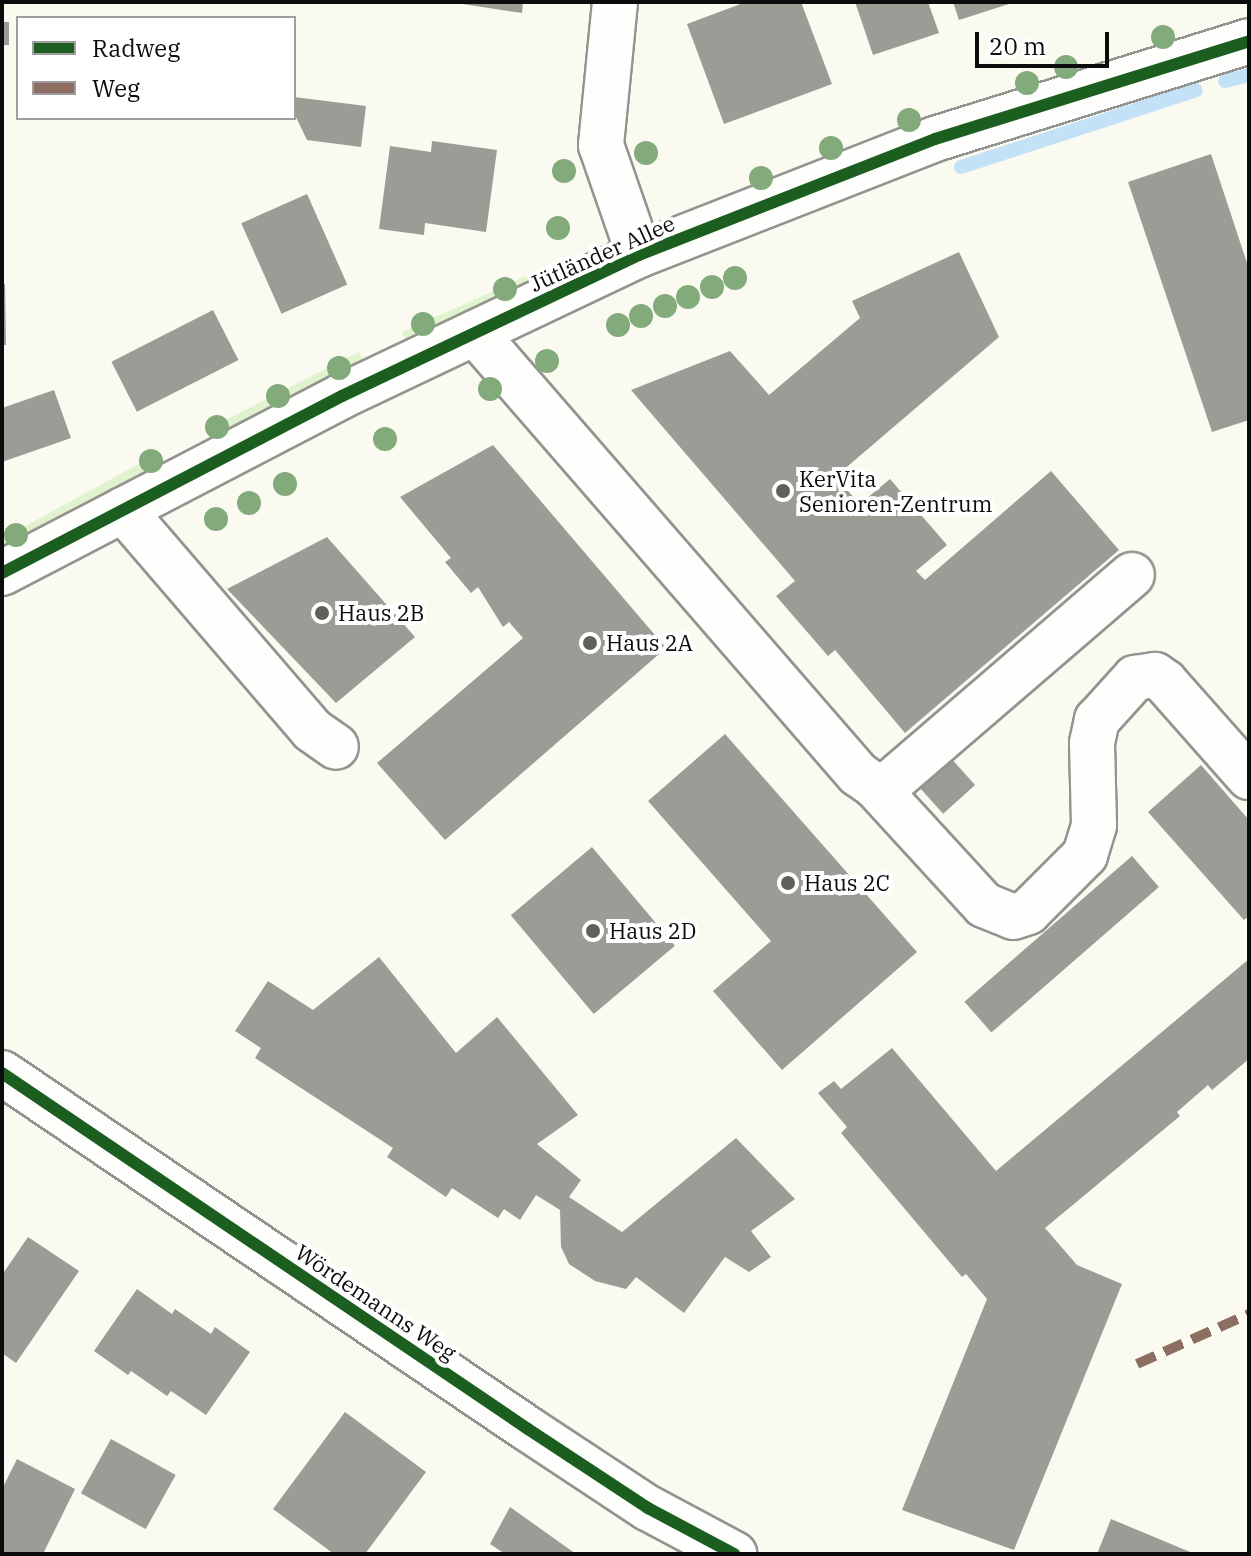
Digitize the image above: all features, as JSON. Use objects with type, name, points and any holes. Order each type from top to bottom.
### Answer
[{"type":"street","points":[[615,2],[601,145],[639,255]]},
{"type":"street","name":"Jütländer Allee","points":[[2,573],[475,333],[639,255],[935,139],[1249,41]]},
{"type":"street","points":[[475,333],[838,752],[875,786],[984,905],[1013,917],[1028,912],[1085,855],[1094,825],[1092,743],[1097,720],[1108,703],[1135,678],[1155,675],[1165,682],[1249,777]]},
{"type":"street","points":[[123,510],[312,730],[336,747]]},
{"type":"street","points":[[875,786],[890,783],[1132,575]]},
{"type":"street","name":"Wördemanns Weg","points":[[2,1073],[528,1429],[690,1545],[734,1554]]},
{"type":"green space","points":[[542,269],[523,288],[407,341],[402,332]]},
{"type":"green space","points":[[359,352],[364,362],[215,438],[210,428]]},
{"type":"green space","points":[[157,454],[162,465],[2,550],[2,539]]},
{"type":"building","points":[[449,2],[523,2],[522,13]]},
{"type":"building","points":[[746,2],[801,2],[832,84],[724,124],[687,24]]},
{"type":"building","points":[[855,2],[928,2],[939,33],[873,55]]},
{"type":"building","points":[[953,2],[1011,2],[1012,3],[959,20]]},
{"type":"building","points":[[2,22],[9,22],[9,45],[2,45]]},
{"type":"building","points":[[296,97],[366,106],[361,147],[307,140],[296,117]]},
{"type":"building","points":[[432,141],[497,150],[486,232],[425,223],[424,235],[379,229],[390,146],[431,152]]},
{"type":"building","points":[[1211,154],[1249,269],[1249,420],[1212,432],[1128,182]]},
{"type":"building","points":[[307,194],[347,284],[281,314],[241,223]]},
{"type":"building","name":"KerVita Senioren-Zentrum","points":[[959,252],[999,337],[835,477],[860,504],[890,479],[947,545],[916,571],[925,580],[1051,471],[1119,550],[905,733],[835,650],[828,656],[776,596],[795,581],[631,390],[730,351],[769,395],[860,318],[852,301]]},
{"type":"building","points":[[2,284],[5,284],[6,345],[2,345]]},
{"type":"building","points":[[213,310],[238,360],[137,412],[111,362]]},
{"type":"building","points":[[54,390],[71,438],[2,462],[2,408]]},
{"type":"building","name":"Haus 2A","points":[[493,445],[666,648],[445,840],[377,763],[523,638],[509,622],[503,627],[478,587],[471,593],[445,562],[451,558],[400,497]]},
{"type":"building","name":"Haus 2B","points":[[327,537],[415,637],[336,703],[227,589]]},
{"type":"building","name":"Haus 2C","points":[[725,734],[917,952],[782,1070],[713,991],[771,941],[648,801]]},
{"type":"building","points":[[949,756],[975,785],[943,814],[917,785]]},
{"type":"building","points":[[1201,765],[1249,820],[1249,916],[1244,920],[1148,812]]},
{"type":"building","name":"Haus 2D","points":[[592,847],[675,946],[594,1014],[511,915]]},
{"type":"building","points":[[1132,856],[1159,887],[991,1033],[964,1002]]},
{"type":"building","points":[[379,957],[456,1053],[497,1017],[578,1115],[537,1144],[581,1180],[569,1197],[622,1232],[736,1138],[795,1199],[751,1231],[771,1257],[749,1272],[725,1257],[684,1313],[636,1277],[626,1289],[595,1281],[569,1264],[561,1247],[560,1210],[536,1195],[520,1220],[504,1209],[498,1218],[452,1188],[446,1197],[387,1157],[393,1148],[255,1058],[261,1048],[235,1031],[268,981],[313,1010]]},
{"type":"building","points":[[1249,959],[1249,1059],[1212,1090],[1208,1085],[1177,1112],[1180,1116],[1045,1228],[1077,1265],[1122,1284],[1014,1550],[902,1510],[987,1299],[966,1274],[962,1277],[841,1133],[847,1127],[818,1093],[834,1081],[841,1089],[892,1048],[996,1171]]},
{"type":"building","points":[[28,1237],[79,1271],[16,1363],[2,1353],[2,1275]]},
{"type":"building","points":[[137,1289],[172,1314],[175,1309],[211,1334],[215,1327],[250,1352],[206,1415],[171,1391],[167,1396],[131,1371],[128,1375],[94,1351]]},
{"type":"building","points":[[345,1412],[426,1472],[365,1554],[334,1554],[273,1509]]},
{"type":"building","points":[[111,1439],[176,1475],[146,1529],[81,1493]]},
{"type":"building","points":[[17,1459],[75,1489],[43,1554],[2,1554],[2,1489]]},
{"type":"building","points":[[510,1507],[576,1554],[505,1554],[490,1544]]},
{"type":"building","points":[[1111,1519],[1195,1554],[1097,1554]]},
{"type":"waterway","points":[[1225,81],[1249,75]]},
{"type":"waterway","points":[[961,167],[1196,90]]},
{"type":"marked path","points":[[1137,1364],[1249,1314]]},
{"type":"cycle path","points":[[2,573],[342,396],[639,255],[935,139],[1249,41]]},
{"type":"cycle path","points":[[2,1073],[648,1508],[734,1554]]},
{"type":"place","name":"KerVita Senioren-Zentrum","points":[[783,491]]},
{"type":"place","name":"Haus 2B","points":[[322,613]]},
{"type":"place","name":"Haus 2A","points":[[590,643]]},
{"type":"place","name":"Haus 2C","points":[[788,883]]},
{"type":"place","name":"Haus 2D","points":[[593,931]]}]
